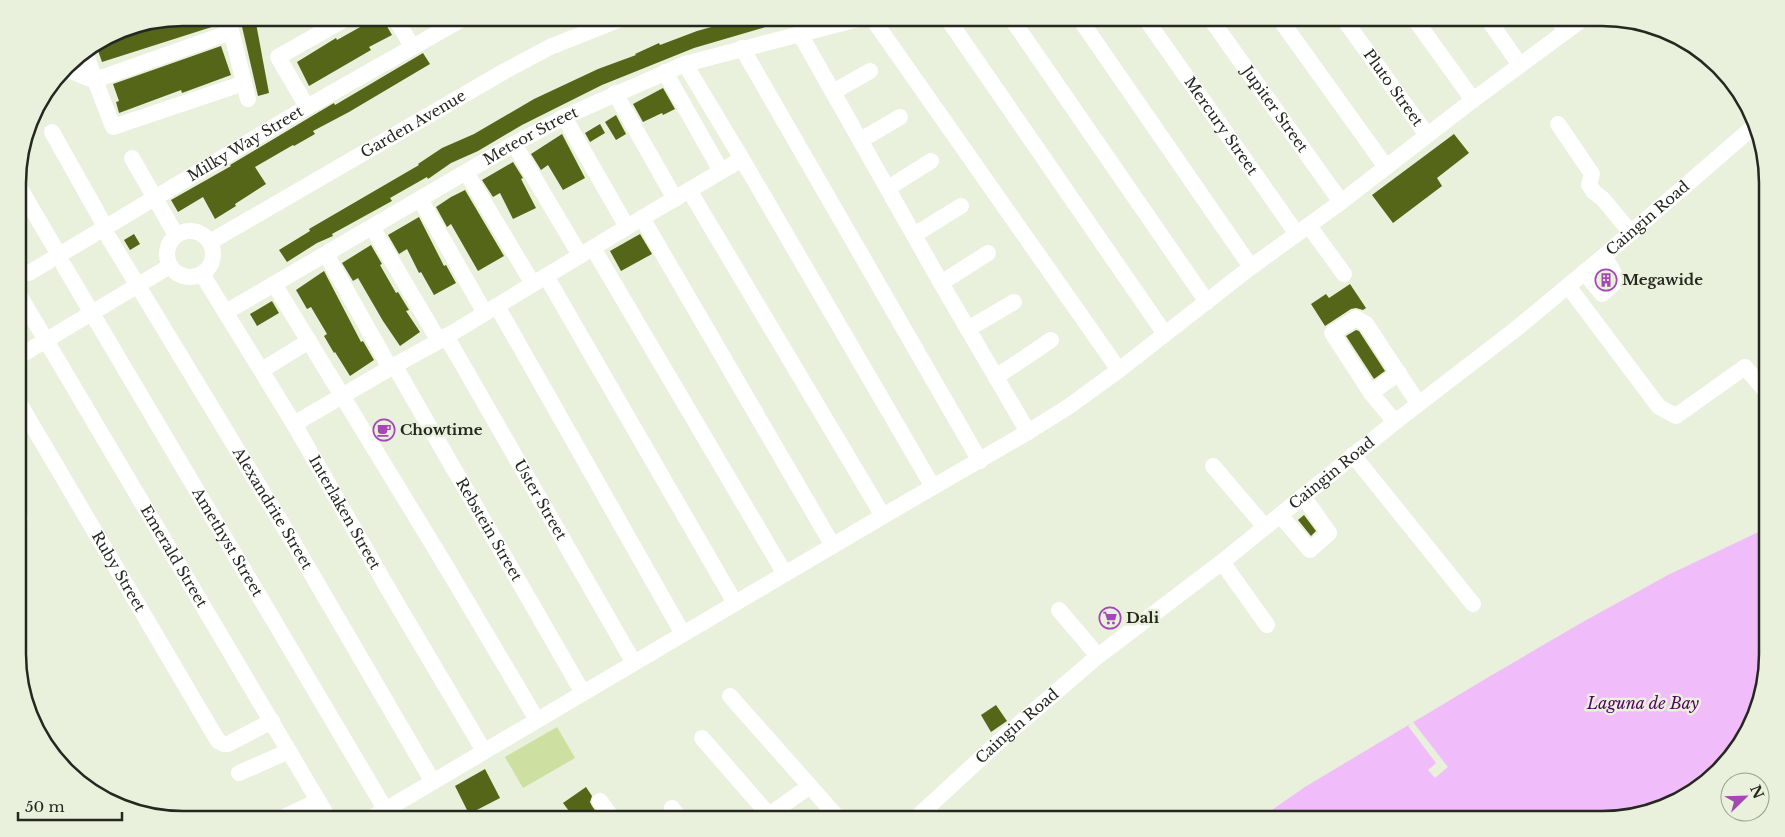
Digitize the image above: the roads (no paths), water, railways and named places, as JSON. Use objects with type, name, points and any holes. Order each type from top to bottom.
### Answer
[{"type":"street","points":[[953,26],[1165,334]]},
{"type":"street","points":[[1017,26],[1207,302]]},
{"type":"street","points":[[1085,26],[1251,267]]},
{"type":"street","name":"Mercury Street","points":[[1151,26],[1303,230],[1344,274]]},
{"type":"street","name":"Jupiter Street","points":[[1216,26],[1341,202]]},
{"type":"street","points":[[1285,26],[1386,167]]},
{"type":"street","name":"Pluto Street","points":[[1349,26],[1427,135]]},
{"type":"street","points":[[1420,26],[1473,100]]},
{"type":"street","points":[[1493,26],[1520,65]]},
{"type":"street","points":[[394,811],[433,782],[883,516],[980,461],[1068,407],[1520,65],[1560,26]]},
{"type":"street","points":[[72,72],[95,80],[225,27]]},
{"type":"street","points":[[88,59],[113,127],[246,91],[230,27]]},
{"type":"street","points":[[307,107],[278,57],[331,27]]},
{"type":"street","points":[[401,27],[412,46]]},
{"type":"street","name":"Milky Way Street","points":[[28,273],[62,261],[107,233],[155,197],[448,27]]},
{"type":"street","name":"Garden Avenue","points":[[210,242],[504,71],[550,47],[600,27]]},
{"type":"street","name":"Meteor Street","points":[[226,312],[514,144],[564,117],[615,93],[685,64],[829,27]]},
{"type":"street","points":[[878,27],[1119,370]]},
{"type":"street","points":[[800,34],[1028,432]]},
{"type":"street","points":[[742,48],[980,461]]},
{"type":"street","points":[[685,64],[933,487]]},
{"type":"street","points":[[833,92],[870,71]]},
{"type":"street","points":[[665,72],[721,171]]},
{"type":"street","points":[[615,93],[674,199]]},
{"type":"street","points":[[564,117],[627,226]]},
{"type":"street","points":[[861,140],[900,117]]},
{"type":"street","points":[[1558,124],[1592,174],[1590,186],[1630,233]]},
{"type":"street","name":"Caingin Road","points":[[924,810],[1006,735],[1098,656],[1222,562],[1418,403],[1516,329],[1749,130]]},
{"type":"street","name":"Alexandrite Street","points":[[52,132],[138,286],[298,551],[433,782]]},
{"type":"street","points":[[514,144],[587,251],[785,574]]},
{"type":"street","points":[[132,158],[176,235]]},
{"type":"street","points":[[294,424],[392,366],[443,339],[627,226],[742,159]]},
{"type":"street","points":[[888,188],[931,161]]},
{"type":"street","points":[[466,172],[540,280],[735,604]]},
{"type":"street","points":[[689,190],[883,516]]},
{"type":"street","points":[[420,199],[491,310],[683,634]]},
{"type":"street","name":"Amethyst Street","points":[[27,200],[386,811]]},
{"type":"street","points":[[914,235],[961,206]]},
{"type":"street","points":[[642,218],[833,546]]},
{"type":"street","name":"Uster Street","points":[[372,227],[443,339],[634,663]]},
{"type":"street","points":[[191,230],[205,236],[210,242],[213,260],[209,268],[202,274],[195,277],[181,276],[170,266],[167,250],[170,242],[176,235],[191,230]]},
{"type":"street","points":[[941,282],[988,253]]},
{"type":"street","name":"Rebstein Street","points":[[326,254],[583,693]]},
{"type":"street","points":[[1584,272],[1602,294],[1618,280],[1604,256]]},
{"type":"street","points":[[27,352],[170,266]]},
{"type":"street","name":"Interlaken Street","points":[[202,274],[294,424],[484,752]]},
{"type":"street","points":[[274,284],[343,395],[537,720]]},
{"type":"street","points":[[1568,286],[1659,407],[1676,416],[1745,367],[1759,383]]},
{"type":"street","points":[[968,329],[1014,302]]},
{"type":"street","name":"Emerald Street","points":[[27,308],[324,811]]},
{"type":"street","points":[[1395,422],[1372,393],[1332,334],[1356,318],[1366,324],[1418,403]]},
{"type":"street","points":[[996,377],[1051,340]]},
{"type":"street","points":[[262,370],[309,341]]},
{"type":"street","points":[[1372,393],[1399,373]]},
{"type":"street","name":"Ruby Street","points":[[26,415],[218,741],[228,744],[272,721]]},
{"type":"street","points":[[1353,455],[1473,604]]},
{"type":"street","points":[[1213,466],[1265,527]]},
{"type":"street","points":[[1280,515],[1310,550],[1329,533],[1303,496]]},
{"type":"street","points":[[1222,562],[1267,625]]},
{"type":"street","points":[[1059,610],[1098,656]]},
{"type":"street","points":[[730,696],[832,811]]},
{"type":"street","points":[[702,738],[765,811]]},
{"type":"street","points":[[239,773],[289,751]]},
{"type":"street","points":[[775,811],[810,786]]},
{"type":"street","points":[[297,811],[318,801]]},
{"type":"street","points":[[600,801],[607,811]]},
{"type":"water","name":"Laguna de Bay","points":[[1759,532],[1759,654],[1756,684],[1747,714],[1738,732],[1713,765],[1689,784],[1671,795],[1632,808],[1612,810],[1272,810],[1305,787],[1487,678],[1668,575]]},
{"type":"place","name":"Megawide","points":[[1606,280]]},
{"type":"place","name":"Chowtime","points":[[384,430]]},
{"type":"place","name":"Dali","points":[[1110,618]]}]
